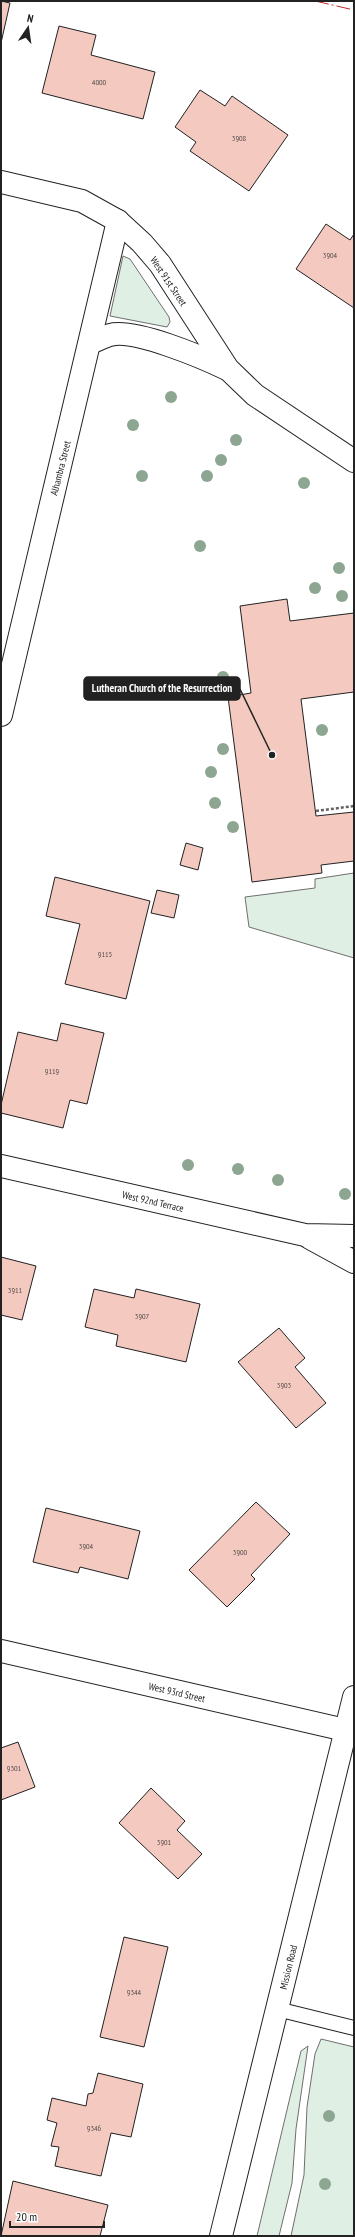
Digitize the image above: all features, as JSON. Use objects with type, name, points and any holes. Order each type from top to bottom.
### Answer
[{"type":"street","name":"West 91st Street","points":[[1,182],[82,201],[118,221],[142,243],[160,264],[228,370],[255,395],[354,461]]},
{"type":"street","name":"Alhambra Street","points":[[1,715],[118,221]]},
{"type":"street","name":"West 91st Street","points":[[90,343],[111,334],[130,336],[191,352],[228,370]]},
{"type":"street","name":"West 92nd Terrace","points":[[1,1166],[305,1235],[354,1236]]},
{"type":"street","name":"West 92nd Terrace","points":[[305,1235],[354,1262]]},
{"type":"street","name":"West 93rd Street","points":[[1,1651],[350,1731]]},
{"type":"street","name":"Mission Road","points":[[221,2236],[277,2009],[350,1731],[354,1697]]},
{"type":"lane","points":[[277,2009],[354,2028]]},
{"type":"path","points":[[316,812],[354,806]]},
{"type":"green space","points":[[123,256],[130,259],[169,317],[170,322],[167,327],[110,316]]},
{"type":"green space","points":[[354,873],[354,958],[249,927],[245,897],[315,888],[315,879]]},
{"type":"green space","points":[[321,2039],[354,2047],[354,2236],[291,2236],[304,2175],[307,2107],[315,2054]]},
{"type":"green space","points":[[308,2046],[296,2129],[292,2183],[279,2236],[257,2236],[301,2051]]},
{"type":"building","points":[[1,1],[10,3],[1,43]]},
{"type":"building","points":[[59,26],[96,35],[91,55],[155,72],[143,119],[42,93]]},
{"type":"building","points":[[200,90],[225,106],[232,96],[288,135],[249,191],[190,151],[196,142],[175,127]]},
{"type":"building","points":[[326,224],[350,240],[354,234],[354,308],[296,269]]},
{"type":"building","points":[[287,599],[290,621],[354,613],[354,692],[301,699],[316,816],[354,812],[354,861],[321,865],[322,873],[252,882],[228,697],[251,693],[240,606]]},
{"type":"building","points":[[186,843],[203,848],[198,870],[180,865]]},
{"type":"building","points":[[55,877],[150,901],[126,999],[65,984],[80,924],[46,916]]},
{"type":"building","points":[[157,890],[179,895],[174,918],[151,913]]},
{"type":"building","points":[[61,1023],[104,1033],[87,1104],[70,1100],[63,1128],[1,1113],[1,1105],[18,1032],[57,1041]]},
{"type":"building","points":[[1,1257],[36,1266],[22,1320],[1,1315]]},
{"type":"building","points":[[94,1289],[134,1298],[136,1289],[200,1304],[186,1362],[116,1346],[118,1335],[85,1327]]},
{"type":"building","points":[[279,1328],[305,1358],[295,1367],[326,1403],[296,1428],[238,1362]]},
{"type":"building","points":[[256,1502],[290,1534],[251,1575],[255,1579],[227,1607],[189,1570]]},
{"type":"building","points":[[46,1508],[140,1531],[128,1579],[80,1567],[78,1573],[33,1562]]},
{"type":"building","points":[[18,1742],[35,1787],[1,1800],[1,1748]]},
{"type":"building","points":[[151,1788],[185,1821],[177,1830],[202,1854],[178,1879],[119,1823]]},
{"type":"building","points":[[124,1937],[168,1947],[144,2047],[100,2037]]},
{"type":"building","points":[[98,2073],[143,2084],[131,2137],[111,2133],[101,2176],[55,2166],[59,2147],[51,2146],[57,2123],[47,2120],[52,2098],[86,2106],[88,2094],[93,2093]]},
{"type":"building","points":[[13,2181],[108,2205],[100,2236],[1,2236]]},
{"type":"power","points":[[315,1],[354,10]]},
{"type":"place","name":"Lutheran Church of the Resurrection","points":[[272,755]]}]
